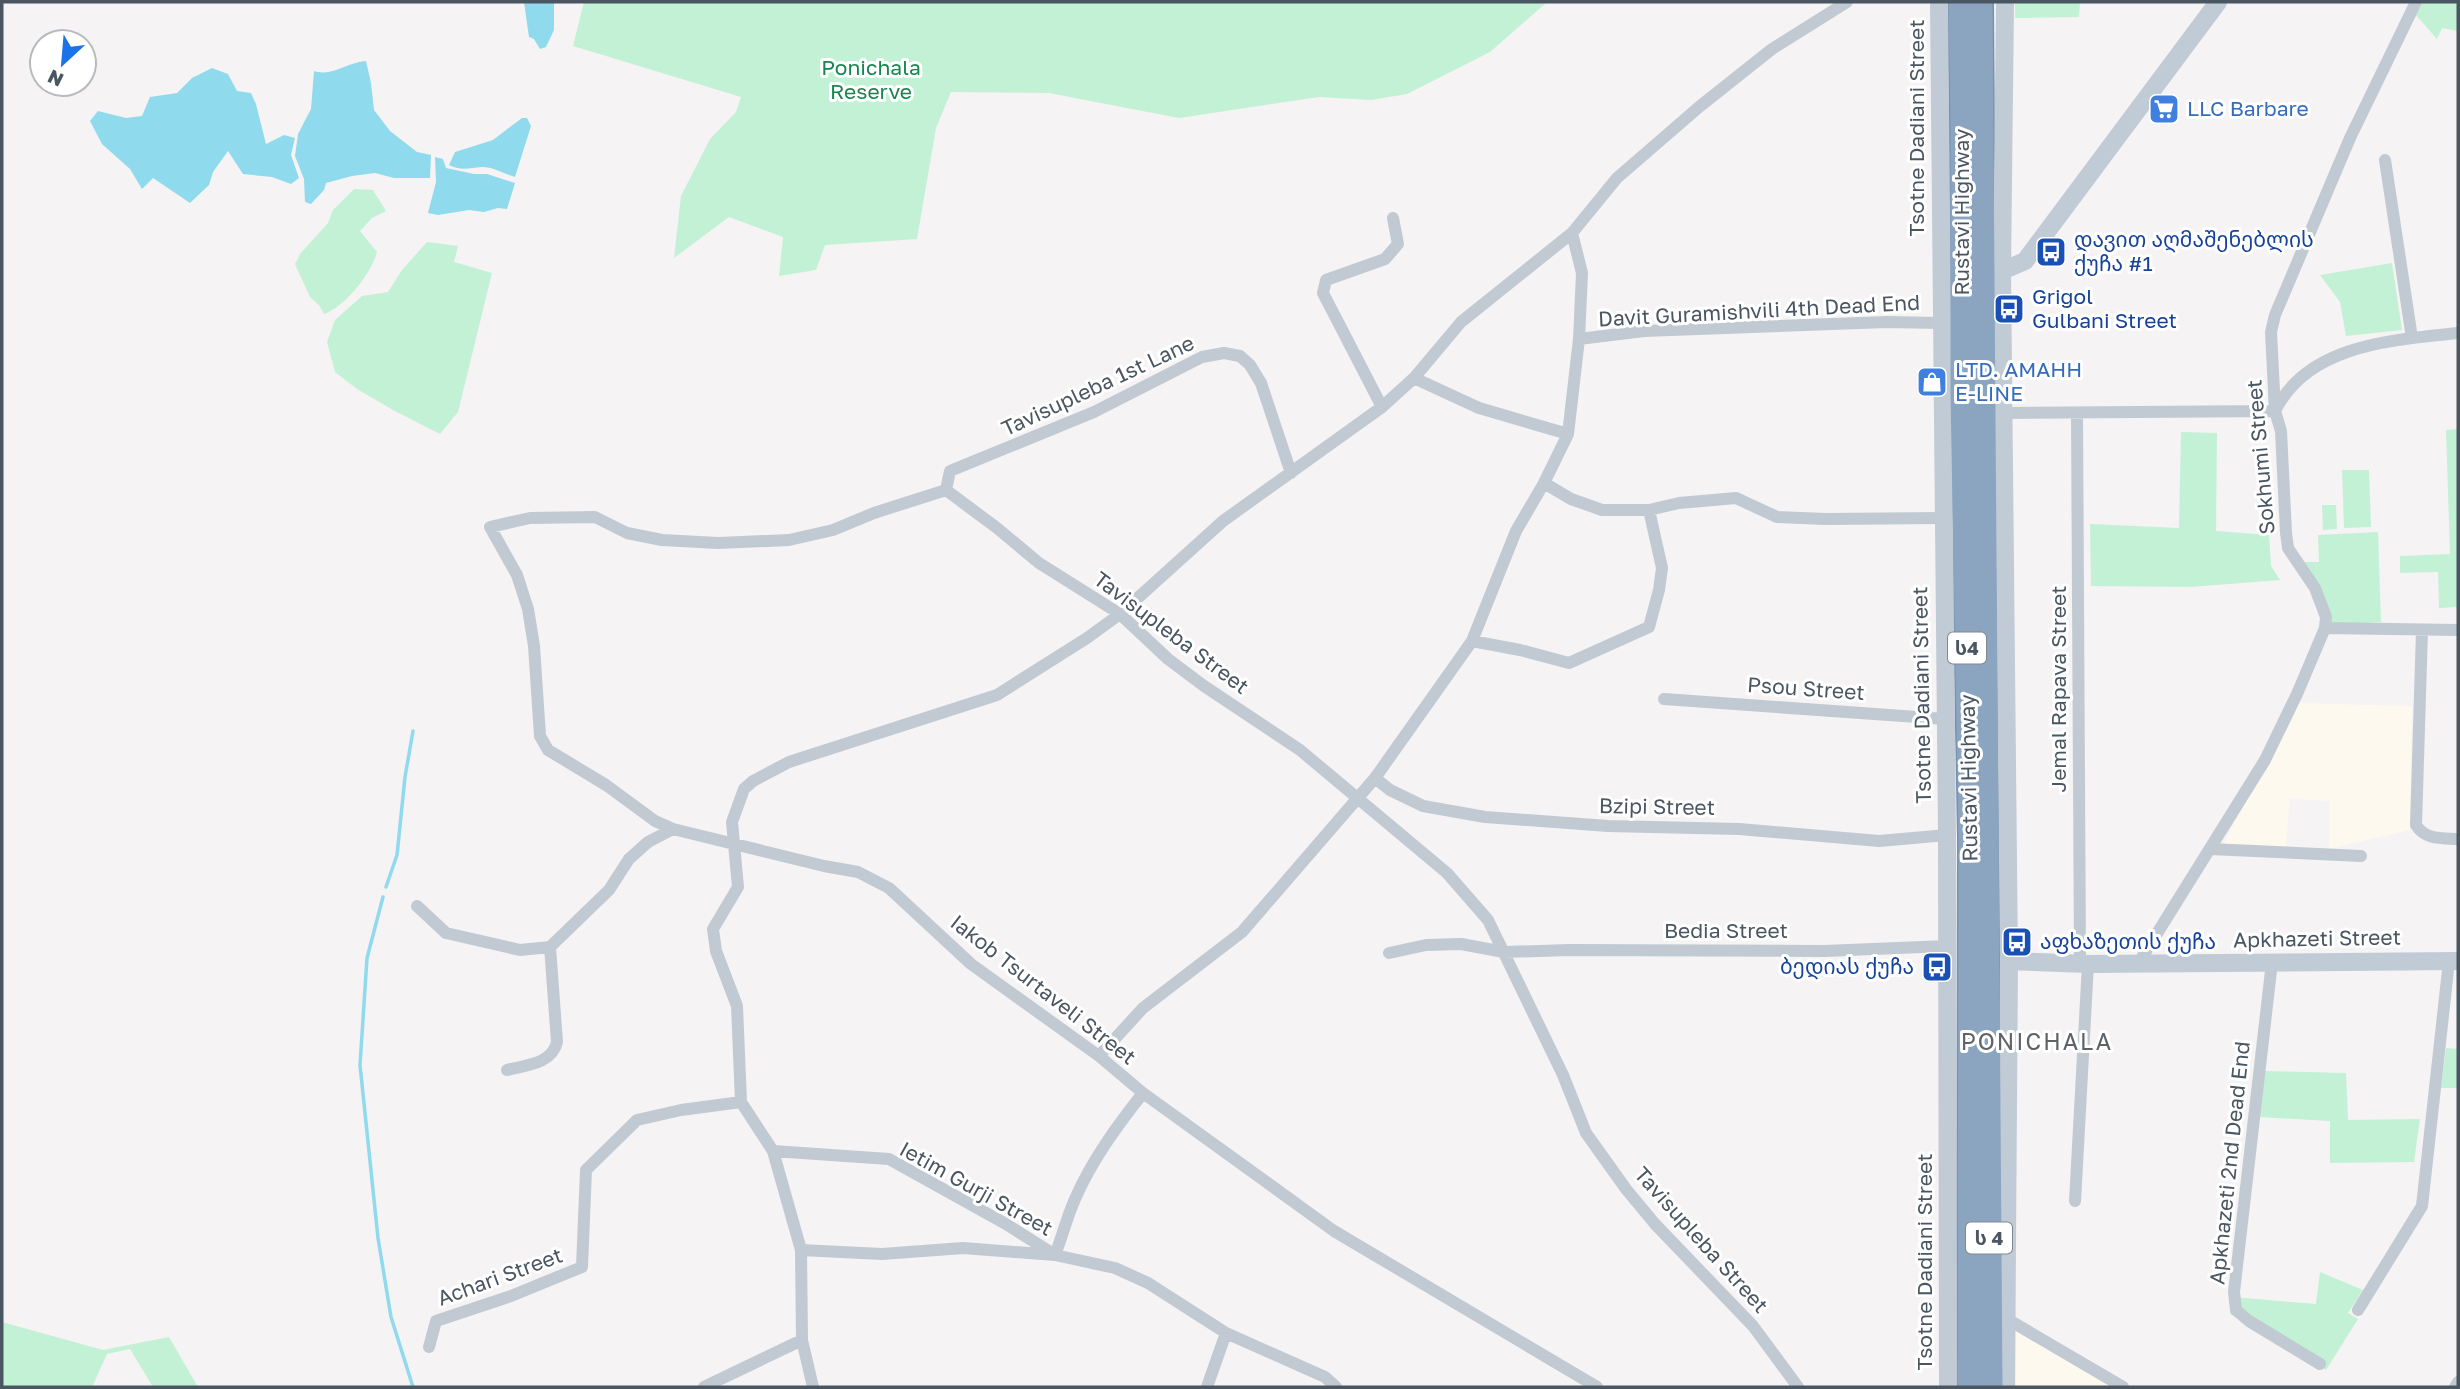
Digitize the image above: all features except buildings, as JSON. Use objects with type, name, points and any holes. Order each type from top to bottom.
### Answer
[{"type":"highway","name":"Rustavi Highway","points":[[1960,2],[1962,394],[1970,838],[1969,1387]]},
{"type":"highway","name":"Rustavi Highway","points":[[1981,2],[1982,473],[1991,1387]]},
{"type":"street","points":[[813,1387],[802,1340],[801,1250],[774,1152],[741,1102],[737,1006],[716,951],[713,929],[738,887],[732,822],[744,789],[752,781],[789,762],[997,695],[1087,638],[1120,614],[1223,521],[1382,407],[1414,378],[1461,322],[1572,233],[1617,178],[1699,107],[1772,49],[1847,2]]},
{"type":"street","name":"Tsotne Dadiani Street","points":[[1939,2],[1947,835],[1948,1387]]},
{"type":"street","points":[[2005,2],[2002,271],[2009,961],[2006,1387]]},
{"type":"street","points":[[2002,271],[2025,261],[2218,2]]},
{"type":"street","name":"Sokhumi Street","points":[[2325,628],[2326,617],[2315,588],[2288,548],[2281,431],[2275,411],[2271,331],[2275,315],[2350,138],[2416,2]]},
{"type":"street","points":[[2385,160],[2412,338]]},
{"type":"street","points":[[1382,407],[1323,293],[1326,280],[1385,259],[1398,244],[1393,218]]},
{"type":"street","points":[[1098,1056],[1143,1008],[1242,932],[1376,778],[1472,640],[1516,531],[1568,434],[1579,339],[1583,273],[1572,233]]},
{"type":"street","name":"Davit Guramishvili 4th Dead End","points":[[1579,339],[1644,331],[1887,321],[1940,323]]},
{"type":"street","points":[[2003,413],[2275,411],[2281,398],[2305,373],[2325,360],[2369,345],[2458,333]]},
{"type":"street","name":"Tavisupleba 1st Lane","points":[[946,490],[950,471],[1094,412],[1202,357],[1224,353],[1240,356],[1250,365],[1261,383],[1291,473]]},
{"type":"street","points":[[1414,378],[1479,408],[1568,434]]},
{"type":"street","name":"Jemal Rapava Street","points":[[2074,1201],[2084,964],[2077,414]]},
{"type":"street","points":[[1544,483],[1571,499],[1602,510],[1649,510],[1679,503],[1736,498],[1777,517],[1942,518]]},
{"type":"street","points":[[673,829],[655,821],[606,785],[548,750],[540,736],[534,646],[528,609],[517,575],[490,527],[530,519],[595,517],[627,533],[662,540],[718,543],[789,540],[833,530],[874,513],[946,490]]},
{"type":"street","name":"Tavisupleba Street","points":[[946,490],[998,528],[1039,563],[1120,614],[1168,659],[1204,686],[1300,750],[1447,873],[1488,920],[1563,1075],[1586,1133],[1655,1224],[1754,1326],[1798,1387]]},
{"type":"street","points":[[1472,640],[1569,663],[1649,627],[1662,568],[1649,510]]},
{"type":"street","points":[[2138,964],[2265,760],[2325,628],[2458,630]]},
{"type":"street","points":[[2422,630],[2416,825],[2421,833],[2432,838],[2458,839]]},
{"type":"street","name":"Psou Street","points":[[1664,699],[1945,719]]},
{"type":"street","name":"Bzipi Street","points":[[1376,778],[1390,790],[1423,806],[1485,817],[1608,826],[1739,828],[1879,841],[1947,835]]},
{"type":"street","points":[[417,906],[446,933],[520,950],[550,947],[609,890],[629,859],[648,842],[673,829]]},
{"type":"street","name":"Iakob Tsurtaveli Street","points":[[673,829],[858,872],[889,888],[971,964],[1334,1231],[1597,1387]]},
{"type":"street","points":[[2210,849],[2361,856]]},
{"type":"street","name":"Bedia Street","points":[[1389,953],[1426,945],[1461,944],[1504,952],[1824,951],[1947,946]]},
{"type":"street","points":[[507,1070],[547,1059],[555,1051],[557,1042],[550,947]]},
{"type":"street","name":"Apkhazeti Street","points":[[2009,961],[2084,964],[2454,961]]},
{"type":"street","points":[[2358,1310],[2422,1206],[2454,961]]},
{"type":"street","name":"Apkhazeti 2nd Dead End","points":[[2272,962],[2234,1292],[2236,1310],[2249,1321],[2320,1364]]},
{"type":"street","points":[[801,1250],[882,1254],[963,1248],[1055,1255],[1075,1200],[1092,1164],[1143,1093]]},
{"type":"street","name":"Achari Street","points":[[429,1347],[436,1321],[511,1296],[582,1267],[586,1170],[637,1121],[681,1110],[741,1102]]},
{"type":"street","name":"Ietim Gurji Street","points":[[774,1152],[890,1159],[1006,1224],[1055,1255],[1115,1268],[1148,1283],[1226,1333],[1325,1377],[1336,1387]]},
{"type":"street","points":[[2007,1319],[2123,1387]]},
{"type":"street","points":[[1208,1387],[1226,1333]]},
{"type":"street","points":[[704,1387],[802,1340]]},
{"type":"street","points":[[2455,1387],[2458,1382]]},
{"type":"shaded area","points":[[2299,703],[2412,706],[2410,830],[2329,849],[2330,801],[2290,799],[2286,847],[2223,845]]},
{"type":"shaded area","points":[[2016,1329],[2117,1387],[2016,1387]]},
{"type":"green space","name":"Ponichala Reserve","points":[[584,2],[1547,2],[1490,52],[1407,94],[1371,100],[1319,97],[1179,118],[1049,93],[951,92],[936,128],[917,239],[825,245],[816,270],[779,276],[783,237],[729,217],[674,258],[681,196],[710,139],[736,112],[741,97],[573,46]]},
{"type":"green space","points":[[2015,2],[2080,2],[2079,17],[2015,18]]},
{"type":"green space","points":[[2423,2],[2458,2],[2458,31],[2442,28],[2437,39],[2416,15]]},
{"type":"green space","points":[[354,189],[373,190],[386,211],[372,218],[360,231],[377,252],[356,289],[324,314],[310,297],[295,264],[300,254],[328,223],[333,210]]},
{"type":"green space","points":[[427,242],[458,246],[454,262],[492,273],[458,412],[440,434],[357,389],[335,372],[327,342],[335,320],[362,296],[388,292],[402,270]]},
{"type":"green space","points":[[2392,263],[2402,330],[2346,336],[2340,302],[2320,275]]},
{"type":"green space","points":[[2458,429],[2458,607],[2439,608],[2438,572],[2400,573],[2400,556],[2450,554],[2446,430]]},
{"type":"green space","points":[[2181,432],[2217,433],[2216,531],[2269,535],[2271,566],[2280,580],[2190,587],[2091,586],[2090,524],[2179,528]]},
{"type":"green space","points":[[2342,470],[2369,470],[2371,527],[2344,528]]},
{"type":"green space","points":[[2322,505],[2336,505],[2337,529],[2323,530]]},
{"type":"green space","points":[[2378,532],[2381,622],[2333,625],[2303,562],[2319,562],[2318,535]]},
{"type":"green space","points":[[2446,1048],[2458,1049],[2458,1088],[2441,1088]]},
{"type":"green space","points":[[2263,1071],[2346,1073],[2348,1120],[2420,1119],[2414,1162],[2330,1163],[2330,1121],[2258,1117]]},
{"type":"green space","points":[[2320,1272],[2363,1290],[2348,1313],[2358,1319],[2326,1370],[2230,1314],[2233,1297],[2316,1304]]},
{"type":"green space","points":[[2,1322],[103,1350],[169,1337],[198,1387],[153,1387],[130,1349],[107,1354],[92,1387],[2,1387]]},
{"type":"water","points":[[524,2],[554,2],[554,30],[546,47],[540,49],[534,39],[529,37]]},
{"type":"water","points":[[366,61],[374,110],[390,131],[417,152],[431,155],[430,178],[394,178],[375,173],[352,176],[326,183],[324,190],[311,204],[305,202],[304,179],[295,156],[298,134],[311,109],[314,71],[334,71]]},
{"type":"water","points":[[212,68],[228,74],[237,91],[251,93],[266,144],[284,135],[295,138],[291,155],[299,178],[291,184],[272,177],[243,174],[228,151],[213,172],[209,185],[190,203],[153,178],[142,189],[130,169],[102,144],[90,121],[98,111],[126,118],[142,116],[150,97],[177,93],[192,78]]},
{"type":"water","points":[[522,118],[527,118],[531,126],[515,177],[486,167],[461,169],[449,165],[455,152],[493,140]]},
{"type":"water","points":[[435,157],[443,159],[446,168],[487,174],[515,183],[507,209],[498,208],[484,212],[469,210],[438,215],[428,213],[436,182]]},
{"type":"waterway","points":[[386,887],[397,855],[413,731]]},
{"type":"waterway","points":[[383,897],[367,958],[360,1065],[378,1238],[391,1317],[413,1387]]},
{"type":"place","name":"LLC Barbare","points":[[2164,109]]},
{"type":"place","name":"დავით აღმაშენებლის ქუჩა #1","points":[[2051,252]]},
{"type":"place","name":"Grigol Gulbani Street","points":[[2009,309]]},
{"type":"place","name":"LTD. AMAHH E-LINE","points":[[1932,382]]},
{"type":"place","name":"აფხაზეთის ქუჩა","points":[[2017,942]]},
{"type":"place","name":"ბედიას ქუჩა","points":[[1937,967]]},
{"type":"district","name":"PONICHALA","points":[[2037,1042]]}]
